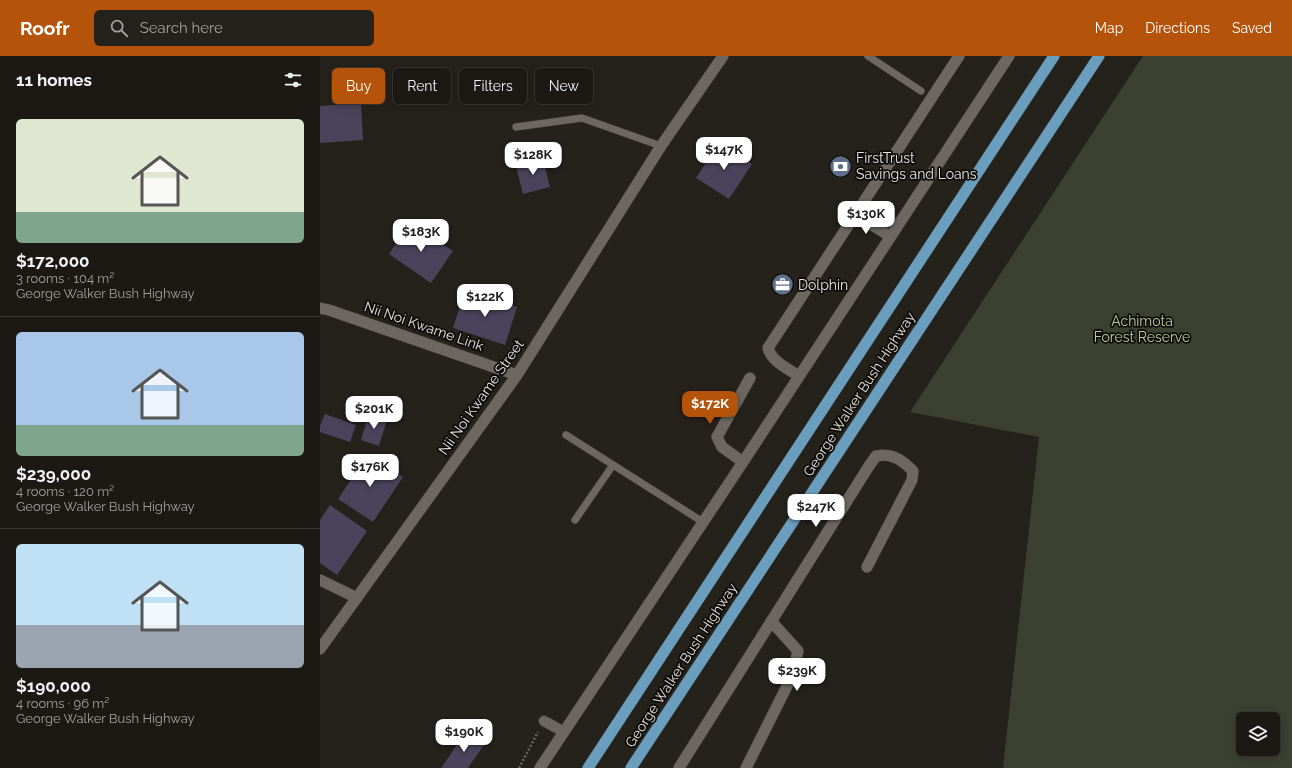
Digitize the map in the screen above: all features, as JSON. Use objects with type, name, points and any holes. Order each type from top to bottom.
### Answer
[{"type":"highway","name":"George Walker Bush Highway","points":[[588,768],[1054,56]]},
{"type":"highway","name":"George Walker Bush Highway","points":[[631,768],[1098,56]]},
{"type":"street","name":"Nii Noi Kwame Street","points":[[320,649],[517,375],[661,146],[723,56]]},
{"type":"street","points":[[799,376],[780,365],[770,356],[768,348],[854,214],[959,56]]},
{"type":"street","points":[[540,768],[1009,56]]},
{"type":"street","points":[[854,214],[890,236]]},
{"type":"street","name":"Nii Noi Kwame Link","points":[[320,308],[517,375]]},
{"type":"street","points":[[743,462],[722,447],[717,437],[750,378]]},
{"type":"street","points":[[678,768],[869,466],[876,456],[885,454],[901,459],[913,471],[912,480],[867,566]]},
{"type":"street","points":[[320,580],[357,598]]},
{"type":"street","points":[[746,768],[792,676],[798,651],[771,621]]},
{"type":"street","points":[[544,721],[564,732]]},
{"type":"lane","points":[[868,56],[921,91]]},
{"type":"lane","points":[[516,127],[582,118],[661,146]]},
{"type":"lane","points":[[566,435],[703,522]]},
{"type":"lane","points":[[575,520],[613,465]]},
{"type":"path","points":[[519,768],[544,721]]},
{"type":"green space","name":"Achimota Forest Reserve","points":[[1143,56],[1292,56],[1292,768],[1003,768],[1039,437],[910,412]]},
{"type":"building","points":[[361,104],[363,140],[320,143],[320,106]]},
{"type":"building","points":[[719,142],[752,164],[729,199],[696,178]]},
{"type":"building","points":[[543,159],[550,187],[523,194],[516,166]]},
{"type":"building","points":[[410,223],[453,251],[431,283],[389,254]]},
{"type":"building","points":[[465,290],[517,307],[505,345],[453,328]]},
{"type":"building","points":[[325,414],[356,425],[350,442],[320,432],[320,426]]},
{"type":"building","points":[[369,414],[387,420],[379,446],[361,440]]},
{"type":"building","points":[[368,454],[403,477],[373,522],[338,499]]},
{"type":"building","points":[[330,505],[367,531],[337,575],[320,563],[320,520]]},
{"type":"building","points":[[466,732],[484,745],[468,768],[441,768]]},
{"type":"place","name":"FirstTrust Savings and Loans","points":[[840,166]]},
{"type":"place","name":"Dolphin","points":[[783,285]]}]
